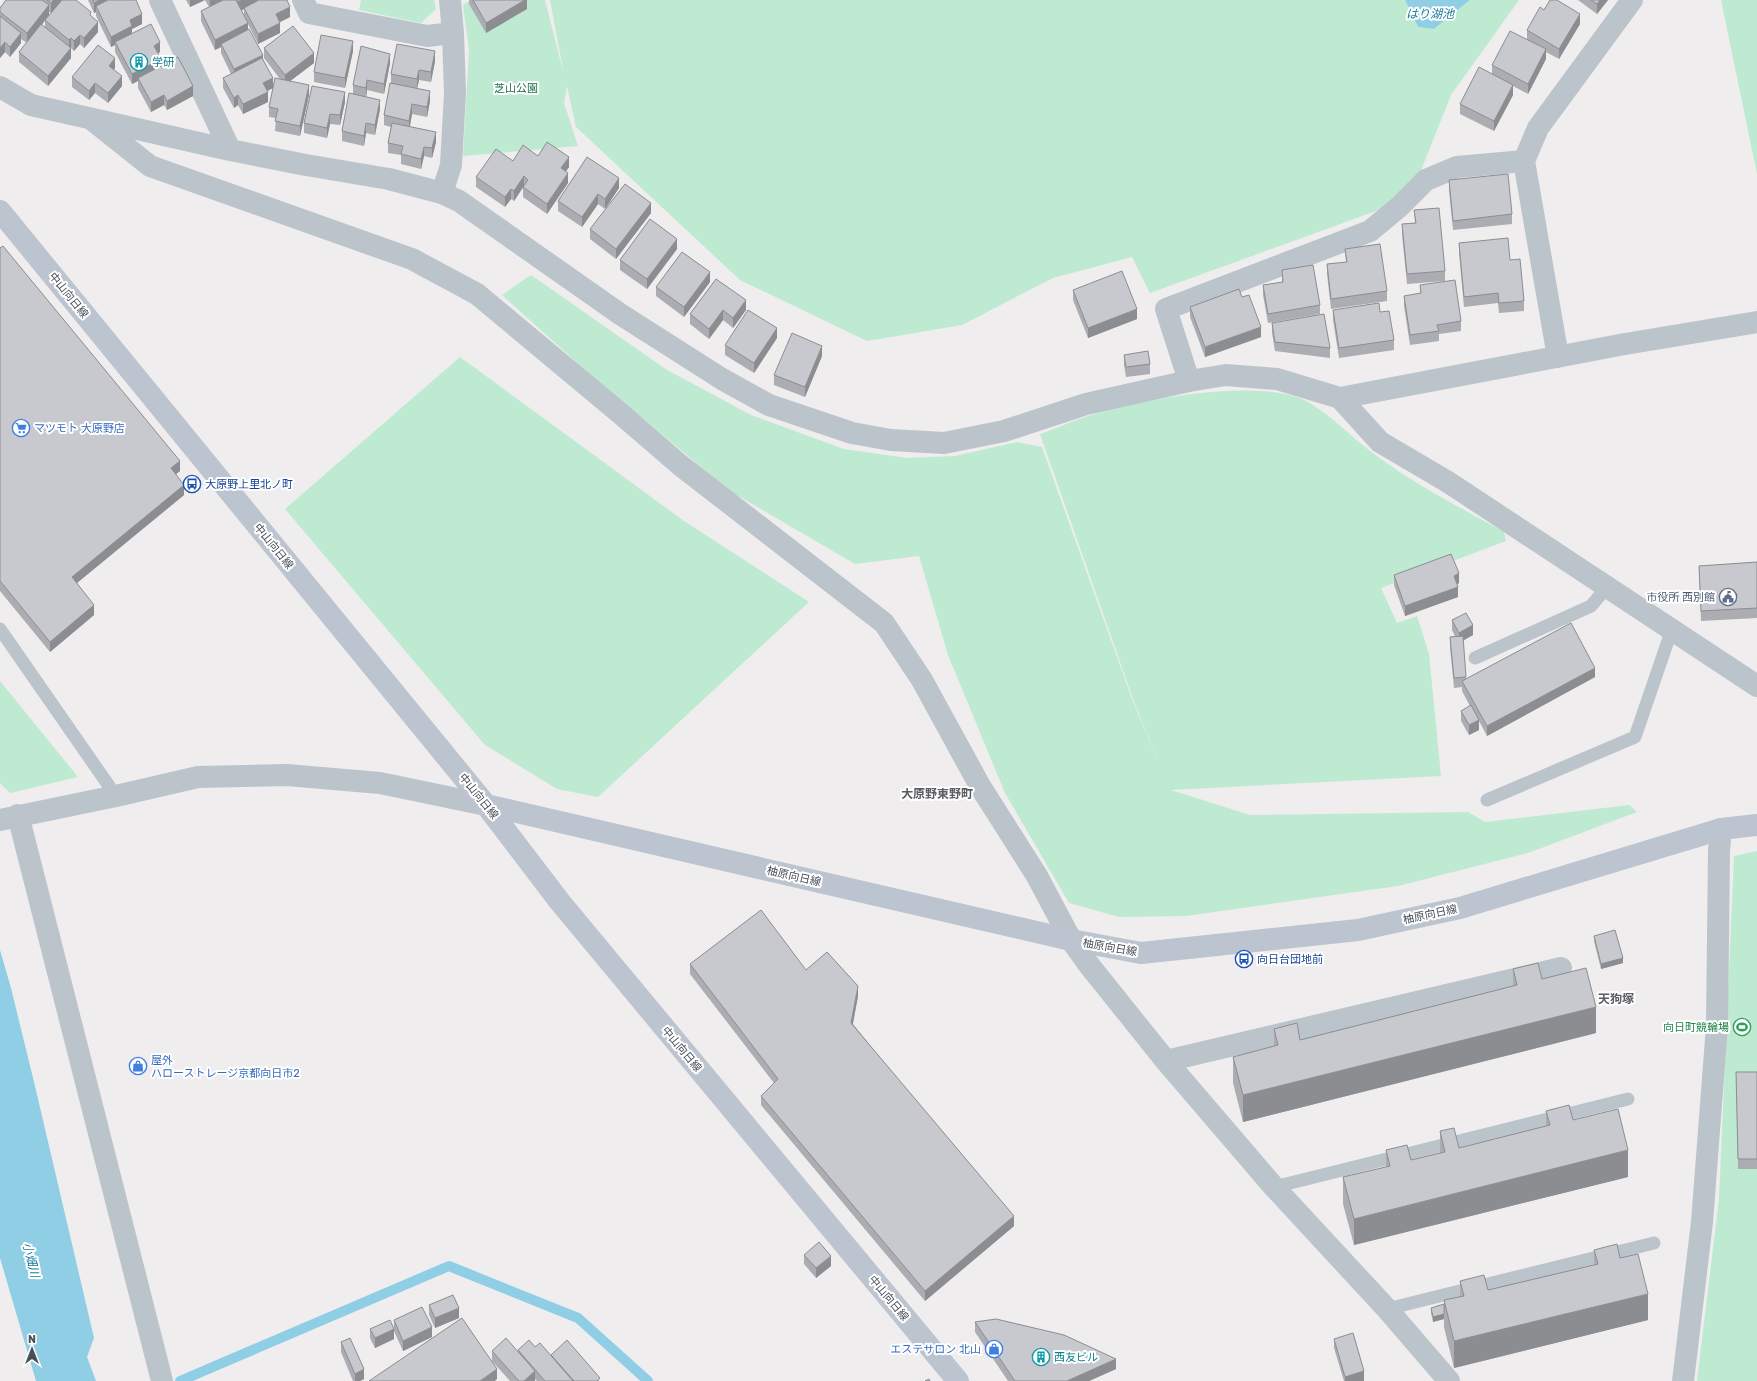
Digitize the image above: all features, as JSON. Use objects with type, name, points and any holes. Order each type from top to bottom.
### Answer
[{"type":"main road","name":"中山向日線","points":[[0,211],[486,805],[560,902],[958,1381]]},
{"type":"main road","name":"柚原向日線","points":[[486,805],[1071,940],[1141,953],[1358,930],[1460,908],[1721,829],[1757,825]]},
{"type":"street","points":[[160,0],[230,150]]},
{"type":"street","points":[[303,0],[309,13],[427,36],[453,33]]},
{"type":"street","points":[[442,193],[451,165],[455,92],[453,33],[450,0]]},
{"type":"street","points":[[1558,357],[1524,161],[1538,128],[1632,0]]},
{"type":"street","points":[[0,87],[31,105],[91,120],[230,150],[389,179],[442,193],[460,201],[620,314],[722,379],[769,405],[812,421],[852,433],[891,440],[944,443],[1004,431],[1086,404],[1189,381],[1226,375],[1276,379],[1340,398],[1625,344],[1757,322]]},
{"type":"street","points":[[91,120],[150,166],[412,260],[477,294],[680,465],[884,623],[922,680],[980,786],[1037,876],[1071,940],[1089,965],[1166,1060],[1274,1187],[1387,1309],[1449,1381]]},
{"type":"street","points":[[1189,381],[1166,309],[1370,231],[1399,207],[1426,180],[1457,166],[1524,161]]},
{"type":"street","points":[[1340,398],[1380,442],[1448,482],[1757,686]]},
{"type":"street","points":[[162,1381],[6,818],[116,796],[198,777],[287,775],[380,783],[486,805]]},
{"type":"street","points":[[1683,1381],[1702,1222],[1717,1026],[1719,851],[1721,829]]},
{"type":"street","points":[[1166,1060],[1561,968]]},
{"type":"lane","points":[[1475,658],[1592,606],[1607,587]]},
{"type":"lane","points":[[1487,800],[1635,737],[1672,629]]},
{"type":"lane","points":[[0,630],[116,796]]},
{"type":"lane","points":[[1274,1187],[1628,1099]]},
{"type":"lane","points":[[1387,1309],[1654,1243]]},
{"type":"green space","points":[[361,0],[434,0],[436,9],[421,23],[359,10]]},
{"type":"green space","name":"芝山公園","points":[[471,0],[545,0],[564,75],[550,0],[1405,0],[1418,27],[1434,29],[1470,0],[1519,0],[1451,95],[1418,178],[1397,197],[1376,211],[1150,293],[1132,257],[1053,278],[962,325],[867,341],[740,280],[576,127],[567,86],[564,103],[578,146],[463,156],[469,50],[463,5]]},
{"type":"green space","points":[[1721,0],[1757,0],[1757,174]]},
{"type":"green space","points":[[531,275],[667,370],[751,415],[844,449],[907,458],[955,456],[1017,442],[1042,447],[1132,699],[1161,768],[1133,699],[1040,434],[1108,410],[1198,393],[1260,391],[1286,394],[1308,402],[1332,419],[1362,445],[1402,474],[1504,532],[1506,541],[1381,588],[1397,623],[1417,616],[1429,654],[1441,776],[1171,790],[1250,815],[1468,812],[1485,822],[1629,805],[1637,812],[1528,853],[1398,886],[1186,916],[1119,917],[1069,903],[1005,793],[948,655],[919,556],[855,564],[730,491],[593,377],[502,295]]},
{"type":"green space","points":[[460,357],[684,521],[809,602],[598,797],[557,789],[485,745],[285,509]]},
{"type":"green space","points":[[0,681],[78,777],[10,793],[0,783]]},
{"type":"green space","name":"向日町競輪場","points":[[1757,851],[1757,1381],[1697,1381],[1719,1199],[1734,856]]},
{"type":"water","name":"はり湖池","points":[[1405,0],[1470,0],[1434,29],[1418,27]]},
{"type":"water","name":"小畑川","points":[[0,950],[34,1082],[94,1338],[87,1357],[96,1381],[36,1381],[0,1258]]},
{"type":"building","points":[[6,0],[42,0],[49,5],[27,33],[0,12],[0,8]]},
{"type":"building","points":[[47,0],[54,0],[51,3]]},
{"type":"building","points":[[62,0],[76,0],[91,12],[90,15],[98,22],[84,38],[80,35],[74,41],[71,38],[69,40],[45,20]]},
{"type":"building","points":[[93,0],[100,0],[94,3]]},
{"type":"building","points":[[108,0],[136,0],[142,14],[130,20],[132,26],[111,37],[96,6]]},
{"type":"building","points":[[223,0],[236,0],[248,23],[215,40],[201,11]]},
{"type":"building","points":[[259,0],[287,0],[290,7],[276,14],[280,23],[258,34],[244,8]]},
{"type":"building","points":[[473,0],[525,0],[486,23]]},
{"type":"building","points":[[1550,0],[1557,0],[1580,14],[1559,49],[1527,30],[1540,7],[1544,10]]},
{"type":"building","points":[[1591,0],[1600,0],[1597,4]]},
{"type":"building","points":[[0,16],[21,33],[10,47],[5,42],[0,48]]},
{"type":"building","points":[[41,24],[71,48],[48,76],[19,52]]},
{"type":"building","name":"学研","points":[[151,24],[160,42],[154,46],[161,59],[132,74],[115,42]]},
{"type":"building","points":[[293,26],[314,53],[285,75],[264,48]]},
{"type":"building","points":[[249,29],[263,55],[234,69],[221,44]]},
{"type":"building","points":[[1510,31],[1546,49],[1528,84],[1492,65]]},
{"type":"building","points":[[321,35],[353,41],[345,78],[314,72]]},
{"type":"building","points":[[397,44],[435,51],[431,72],[419,70],[417,79],[391,74]]},
{"type":"building","points":[[98,45],[115,58],[109,66],[122,76],[108,93],[95,83],[89,91],[72,77]]},
{"type":"building","points":[[361,46],[390,54],[384,84],[367,80],[366,88],[353,85]]},
{"type":"building","points":[[178,57],[193,86],[167,101],[164,95],[151,102],[138,78]]},
{"type":"building","points":[[262,58],[273,78],[263,83],[268,92],[243,104],[238,95],[234,98],[223,78]]},
{"type":"building","points":[[1479,67],[1513,85],[1494,121],[1460,104]]},
{"type":"building","points":[[275,78],[309,85],[300,126],[275,121],[278,109],[269,107]]},
{"type":"building","points":[[390,83],[430,91],[427,107],[412,104],[409,121],[384,115]]},
{"type":"building","points":[[312,86],[345,92],[340,115],[330,114],[327,128],[304,123]]},
{"type":"building","points":[[349,93],[380,100],[375,125],[366,123],[364,136],[342,131]]},
{"type":"building","points":[[392,123],[436,132],[432,148],[424,147],[421,159],[401,154],[403,146],[388,143]]},
{"type":"building","points":[[547,142],[569,157],[561,168],[568,173],[547,204],[523,187],[528,180],[524,176],[514,191],[511,189],[505,197],[476,177],[496,149],[513,161],[523,145],[538,156]]},
{"type":"building","points":[[587,157],[619,178],[605,199],[598,194],[582,217],[558,201]]},
{"type":"building","points":[[1508,174],[1512,214],[1453,221],[1449,180]]},
{"type":"building","points":[[625,184],[651,203],[616,249],[590,229]]},
{"type":"building","points":[[1439,208],[1445,271],[1407,274],[1402,224],[1416,223],[1414,210]]},
{"type":"building","points":[[650,219],[677,239],[647,279],[620,260]]},
{"type":"building","points":[[1508,238],[1510,260],[1520,259],[1524,301],[1499,303],[1498,293],[1464,297],[1459,243]]},
{"type":"building","points":[[1380,244],[1387,291],[1331,299],[1327,264],[1347,262],[1345,249]]},
{"type":"building","points":[[3,246],[180,461],[171,468],[184,485],[72,577],[94,605],[50,642],[0,581],[0,248]]},
{"type":"building","points":[[682,252],[710,272],[684,307],[656,287]]},
{"type":"building","points":[[1313,265],[1320,305],[1268,314],[1263,285],[1283,282],[1282,270]]},
{"type":"building","points":[[1122,271],[1137,309],[1088,328],[1073,290]]},
{"type":"building","points":[[716,279],[746,300],[733,318],[723,310],[709,329],[690,314]]},
{"type":"building","points":[[1455,280],[1461,321],[1437,325],[1439,331],[1410,335],[1404,296],[1421,293],[1420,285]]},
{"type":"building","points":[[1239,289],[1242,297],[1249,295],[1261,327],[1205,347],[1190,307]]},
{"type":"building","points":[[1379,303],[1380,312],[1389,311],[1394,340],[1339,348],[1333,310]]},
{"type":"building","points":[[748,310],[777,328],[754,363],[725,345]]},
{"type":"building","points":[[1324,314],[1330,348],[1275,342],[1272,323]]},
{"type":"building","points":[[792,333],[822,346],[805,387],[774,375]]},
{"type":"building","points":[[1148,351],[1150,364],[1126,367],[1124,355]]},
{"type":"building","points":[[1451,554],[1459,573],[1454,576],[1458,587],[1405,606],[1394,575]]},
{"type":"building","name":"市役所 西別館","points":[[1757,562],[1757,608],[1701,611],[1699,566]]},
{"type":"building","points":[[1466,613],[1473,625],[1459,633],[1452,620]]},
{"type":"building","points":[[1571,623],[1595,668],[1487,726],[1462,681]]},
{"type":"building","points":[[1463,636],[1466,677],[1454,678],[1450,637]]},
{"type":"building","points":[[1471,705],[1479,720],[1469,725],[1461,711]]},
{"type":"building","points":[[761,910],[806,970],[827,952],[858,986],[851,1023],[1014,1216],[925,1291],[761,1096],[778,1079],[690,964]]},
{"type":"building","points":[[1615,930],[1623,958],[1601,964],[1594,936]]},
{"type":"building","points":[[1538,963],[1542,979],[1586,968],[1596,1007],[1243,1095],[1233,1057],[1278,1045],[1274,1029],[1297,1023],[1300,1040],[1517,985],[1513,969]]},
{"type":"building","points":[[1736,1072],[1757,1072],[1757,1159],[1738,1159]]},
{"type":"building","points":[[1569,1105],[1573,1120],[1618,1109],[1628,1150],[1354,1219],[1343,1177],[1390,1166],[1386,1150],[1407,1145],[1411,1160],[1445,1152],[1440,1131],[1454,1128],[1459,1148],[1550,1125],[1546,1111]]},
{"type":"building","points":[[819,1242],[831,1256],[816,1268],[804,1255]]},
{"type":"building","points":[[1617,1244],[1620,1258],[1638,1254],[1648,1294],[1454,1341],[1444,1300],[1464,1296],[1460,1281],[1484,1275],[1488,1290],[1598,1264],[1594,1250]]},
{"type":"building","points":[[453,1295],[459,1308],[435,1318],[429,1305]]},
{"type":"building","points":[[1444,1304],[1444,1314],[1433,1317],[1431,1308]]},
{"type":"building","points":[[422,1307],[432,1327],[403,1341],[394,1320]]},
{"type":"building","points":[[462,1318],[497,1369],[480,1381],[369,1381]]},
{"type":"building","name":"西友ビル","points":[[996,1319],[1064,1335],[1116,1359],[1067,1381],[1015,1381],[975,1322]]},
{"type":"building","points":[[390,1320],[394,1329],[375,1338],[370,1329]]},
{"type":"building","points":[[1353,1333],[1364,1371],[1345,1377],[1334,1339]]},
{"type":"building","points":[[350,1338],[364,1369],[355,1374],[341,1342]]},
{"type":"building","points":[[506,1338],[535,1371],[524,1381],[519,1381],[492,1351]]},
{"type":"building","points":[[529,1340],[535,1347],[540,1343],[573,1381],[545,1381],[518,1350]]},
{"type":"building","points":[[567,1340],[600,1378],[597,1381],[574,1381],[551,1355]]},
{"type":"waterway","points":[[180,1381],[449,1266],[578,1318],[648,1381]]},
{"type":"place","name":"学研","points":[[139,62]]},
{"type":"place","name":"マツモト 大原野店","points":[[21,428]]},
{"type":"place","name":"大原野上里北ノ町","points":[[192,484]]},
{"type":"place","name":"市役所 西別館","points":[[1728,597]]},
{"type":"place","name":"向日台団地前","points":[[1244,959]]},
{"type":"place","name":"向日町競輪場","points":[[1742,1027]]},
{"type":"place","name":"屋外 ハローストレージ京都向日市2","points":[[138,1066]]},
{"type":"place","name":"エステサロン 北山","points":[[994,1349]]},
{"type":"place","name":"西友ビル","points":[[1041,1357]]},
{"type":"district","name":"大原野東野町","points":[[937,794]]},
{"type":"district","name":"天狗塚","points":[[1616,999]]}]
